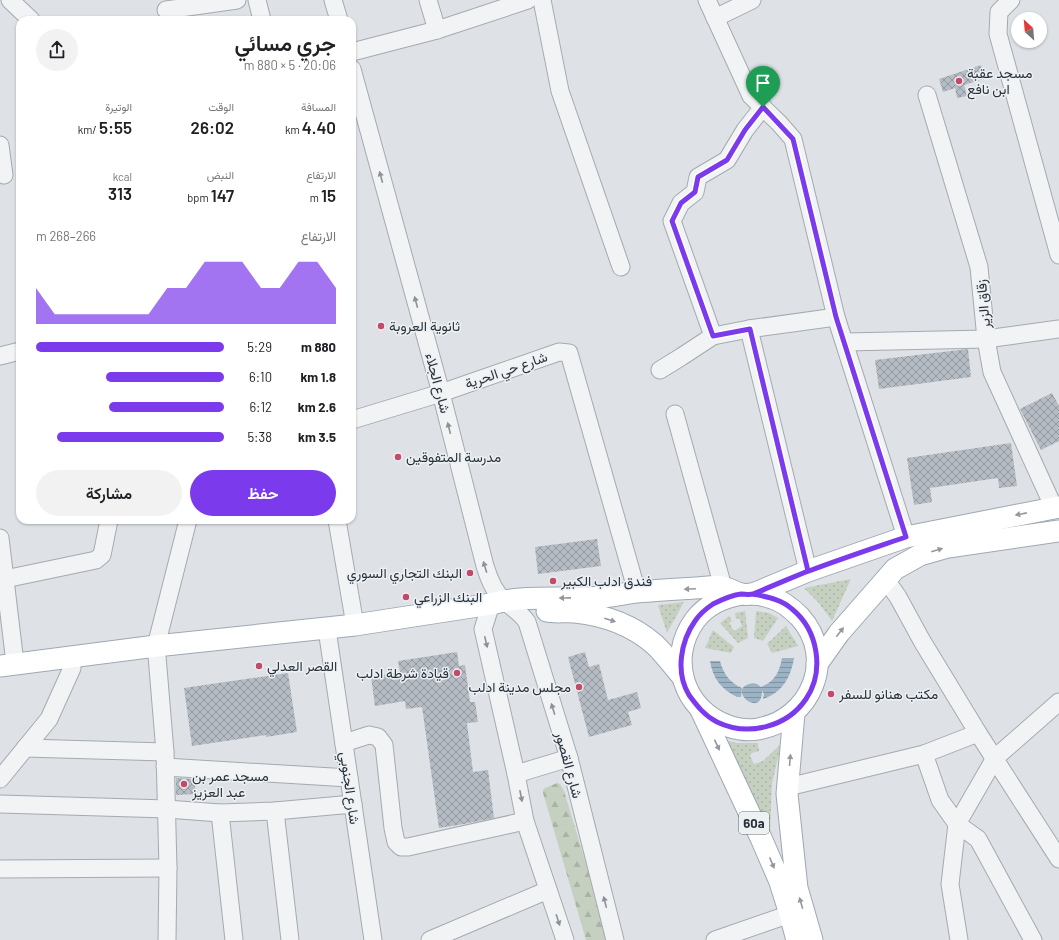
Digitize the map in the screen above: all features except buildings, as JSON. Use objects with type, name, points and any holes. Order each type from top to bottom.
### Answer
[{"type":"main road","points":[[8,664],[157,651],[553,598],[604,597],[637,592],[723,587],[748,594],[774,598],[792,608],[806,624],[815,643],[817,664],[814,682],[806,699],[794,713],[777,724],[757,729],[736,729],[717,722],[700,710],[688,693],[682,676],[681,658],[685,637],[696,619],[711,605],[731,596],[748,594],[808,571],[906,537],[1056,507]]},
{"type":"main road","points":[[817,664],[839,633],[895,569],[920,555],[948,547],[1059,531]]},
{"type":"main road","points":[[0,678],[72,668],[157,651],[217,649],[275,644],[392,629],[499,606],[596,615],[623,624],[654,644],[682,676]]},
{"type":"main road","name":"60a","points":[[700,710],[761,838],[780,882],[796,940]]},
{"type":"main road","name":"60a","points":[[794,713],[787,794],[797,888],[812,940]]},
{"type":"street","points":[[10,0],[28,16]]},
{"type":"street","points":[[26,0],[31,16]]},
{"type":"street","points":[[166,10],[237,0]]},
{"type":"street","points":[[257,0],[261,16]]},
{"type":"street","points":[[333,0],[338,16]]},
{"type":"street","points":[[428,0],[437,30]]},
{"type":"street","points":[[356,51],[437,30],[528,0]]},
{"type":"street","points":[[542,0],[560,91],[621,267]]},
{"type":"street","points":[[707,0],[751,96],[793,139],[836,317],[906,537]]},
{"type":"street","points":[[715,18],[752,0]]},
{"type":"street","points":[[1011,0],[999,12],[998,34],[1059,255]]},
{"type":"street","name":"زقاق الزير","points":[[927,94],[980,267],[986,339],[992,372],[1056,507]]},
{"type":"street","name":"شارع الجلاء","points":[[356,97],[440,393],[485,566],[499,606]]},
{"type":"street","points":[[713,336],[672,221],[681,203],[695,192],[698,177],[727,160],[745,130],[763,107]]},
{"type":"street","points":[[0,145],[8,175]]},
{"type":"street","points":[[660,370],[713,336],[750,329],[836,317]]},
{"type":"street","points":[[750,329],[808,571]]},
{"type":"street","points":[[845,342],[986,339],[1059,329]]},
{"type":"street","points":[[0,356],[16,352]]},
{"type":"street","name":"شارع حي الحرية","points":[[356,419],[440,393],[559,352],[569,353],[637,592]]},
{"type":"street","points":[[676,414],[723,587]]},
{"type":"street","points":[[5,579],[96,560],[102,555],[109,524]]},
{"type":"street","points":[[167,940],[168,868],[165,760],[157,651],[187,524]]},
{"type":"street","points":[[338,524],[355,625]]},
{"type":"street","points":[[0,538],[5,579],[8,664]]},
{"type":"street","points":[[886,580],[898,597],[922,641],[978,733],[1059,858]]},
{"type":"street","points":[[499,606],[483,629],[516,774],[525,821],[565,940]]},
{"type":"street","name":"شارع القصور","points":[[499,606],[527,622],[569,758],[614,940]]},
{"type":"street","name":"شارع الجنوبي","points":[[328,636],[373,940]]},
{"type":"street","points":[[0,779],[49,718],[72,668]]},
{"type":"street","points":[[959,940],[950,884],[957,824],[995,758],[1059,702]]},
{"type":"street","points":[[788,787],[924,754],[978,733]]},
{"type":"street","points":[[344,743],[369,735],[378,737],[384,745],[393,828],[396,842],[401,847],[408,847],[525,821]]},
{"type":"street","points":[[25,748],[349,778]]},
{"type":"street","points":[[924,754],[940,800],[957,824],[978,839],[1033,940]]},
{"type":"street","points":[[516,774],[569,758]]},
{"type":"street","points":[[0,804],[220,813],[275,811],[352,804]]},
{"type":"street","points":[[275,811],[290,940]]},
{"type":"street","points":[[220,813],[234,940]]},
{"type":"street","points":[[0,869],[168,868]]},
{"type":"street","points":[[430,940],[548,890]]},
{"type":"street","points":[[715,940],[790,914]]},
{"type":"green space","points":[[851,579],[832,621],[818,602],[804,588]]},
{"type":"green space","points":[[684,602],[667,633],[658,605]]},
{"type":"green space","points":[[745,611],[748,638],[738,643],[720,623],[729,616],[732,621],[729,623],[734,631],[742,626],[739,618],[736,619],[735,613]]},
{"type":"green space","points":[[756,611],[769,613],[778,618],[763,641],[754,638]]},
{"type":"green space","points":[[786,626],[798,646],[772,653],[767,644]]},
{"type":"green space","points":[[713,630],[734,647],[731,653],[705,648]]},
{"type":"green space","points":[[720,739],[737,743],[758,743],[759,751],[752,753],[750,756],[754,764],[763,761],[781,744],[772,784],[770,832]]},
{"type":"green space","points":[[557,783],[560,784],[564,791],[609,940],[586,940],[543,793],[545,788]]},
{"type":"water","points":[[782,658],[794,658],[791,672],[780,688],[775,693],[763,699],[764,694],[762,691],[761,699],[757,703],[747,701],[743,697],[743,687],[753,683],[761,687],[766,685],[776,676]]},
{"type":"water","points":[[710,661],[720,661],[723,670],[728,677],[742,688],[741,697],[731,694],[722,687],[713,673]]},
{"type":"place","name":"مسجد عقبة ابن نافع","points":[[959,81]]},
{"type":"place","name":"ثانوية العروبة","points":[[381,326]]},
{"type":"place","name":"مدرسة المتفوقين","points":[[398,457]]},
{"type":"place","name":"البنك التجاري السوري","points":[[470,573]]},
{"type":"place","name":"فندق ادلب الكبير","points":[[553,581]]},
{"type":"place","name":"البنك الزراعي","points":[[406,597]]},
{"type":"place","name":"القصر العدلي","points":[[259,666]]},
{"type":"place","name":"قيادة شرطة ادلب","points":[[457,673]]},
{"type":"place","name":"مجلس مدينة ادلب","points":[[579,687]]},
{"type":"place","name":"مكتب هنانو للسفر","points":[[831,694]]},
{"type":"place","name":"مسجد عمر بن عبد العزيز","points":[[184,784]]},
{"type":"route","points":[[763,107],[745,130],[727,160],[698,177],[695,192],[681,203],[672,221],[713,336],[750,329],[808,571],[753,594],[774,598],[792,608],[806,624],[815,643],[817,664],[814,682],[806,699],[794,713],[777,724],[757,729],[736,729],[717,722],[700,710],[688,693],[682,676],[681,658],[685,637],[696,619],[711,605],[731,596],[753,594],[808,571],[906,537],[836,317],[793,139],[763,107]]}]
